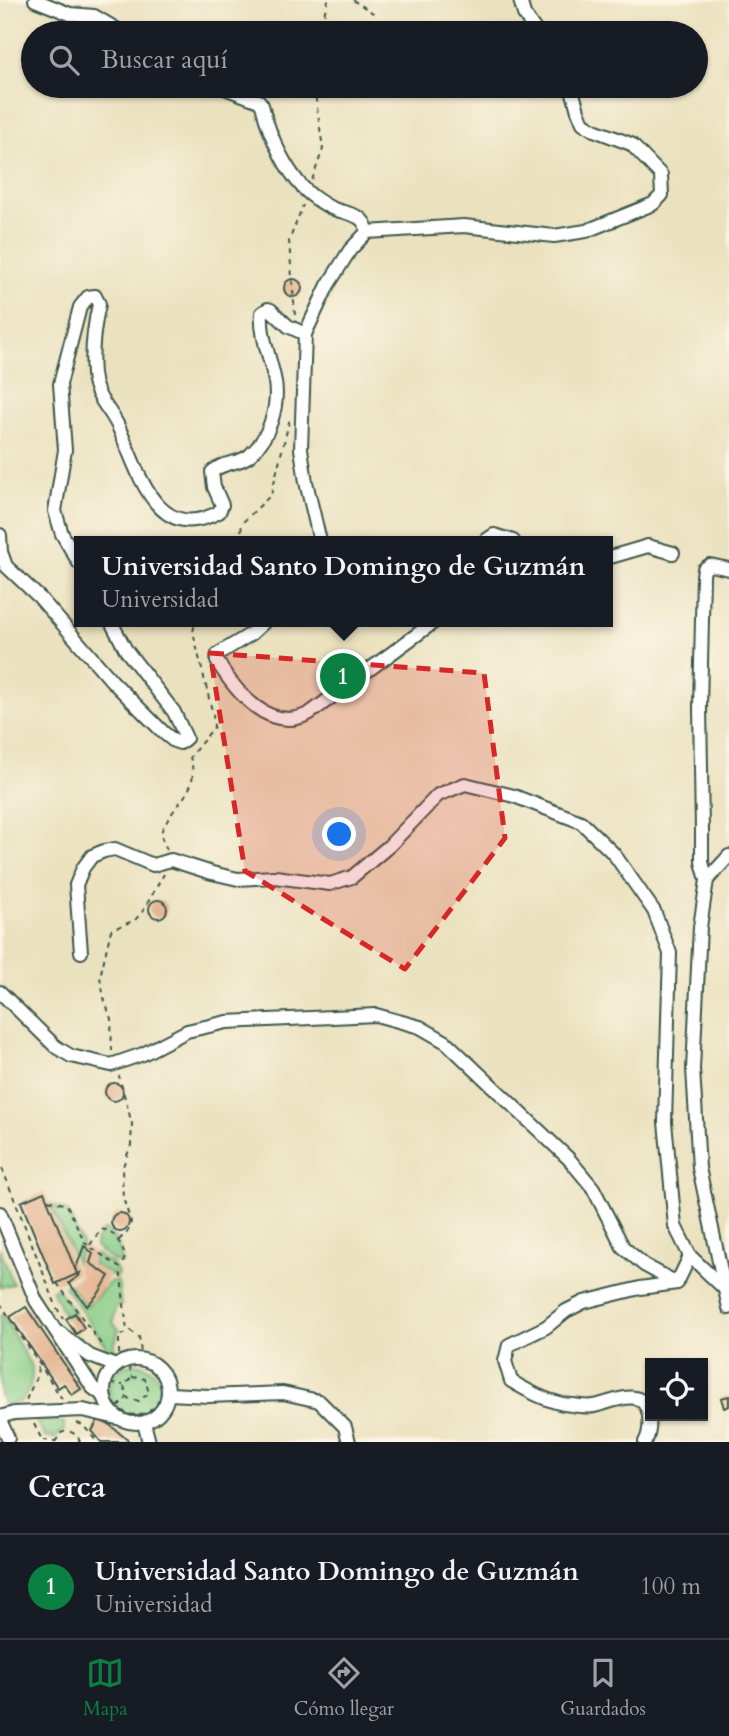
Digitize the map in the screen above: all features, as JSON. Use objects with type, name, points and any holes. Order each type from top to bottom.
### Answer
[{"type":"street","points":[[35,0],[70,13],[94,16],[103,21]]},
{"type":"street","points":[[520,0],[529,21]]},
{"type":"street","points":[[251,98],[262,105],[276,149],[306,190],[333,209],[357,216],[367,232]]},
{"type":"street","points":[[319,536],[301,449],[305,334],[337,269],[367,232],[464,226],[554,236],[586,231],[653,204],[662,195],[661,175],[631,144],[583,123],[574,98]]},
{"type":"street","points":[[74,554],[62,534],[55,511],[65,450],[60,384],[80,307],[88,297],[95,296],[99,304],[94,324],[93,374],[99,398],[118,424],[127,449],[156,506],[168,515],[195,521],[219,512],[222,506],[214,487],[212,472],[223,464],[240,462],[251,454],[271,427],[275,383],[268,360],[262,313],[271,310],[288,326],[305,334]]},
{"type":"street","points":[[0,535],[1,552],[6,566],[40,598],[112,681],[164,733],[180,743],[186,738],[174,712],[126,650],[114,627]]},
{"type":"street","points":[[613,556],[648,546],[673,553]]},
{"type":"street","points":[[729,569],[710,565],[704,569],[703,576],[700,707],[702,862],[707,880],[700,927],[693,1069],[699,1168],[729,1308]]},
{"type":"street","points":[[258,627],[218,654],[217,661],[232,686],[249,703],[277,718],[290,721],[310,713],[427,627]]},
{"type":"street","points":[[81,952],[76,885],[92,856],[115,849],[153,866],[171,860],[238,879],[275,877],[330,884],[352,877],[389,846],[438,795],[465,784],[514,796],[581,822],[614,854],[654,912],[670,953],[665,1122],[675,1226],[690,1256],[727,1292]]},
{"type":"street","points":[[707,880],[729,856]]},
{"type":"street","points":[[0,992],[63,1051],[85,1060],[115,1065],[187,1031],[227,1022],[376,1015],[420,1027],[446,1042],[569,1159],[593,1188],[623,1247],[644,1265],[677,1283]]},
{"type":"street","points":[[0,1213],[36,1301],[93,1388],[104,1396]]},
{"type":"street","points":[[677,1283],[690,1256]]},
{"type":"street","points":[[645,1442],[648,1438],[649,1414],[642,1401],[630,1396],[594,1406],[569,1405],[545,1398],[512,1381],[505,1361],[509,1345],[546,1327],[583,1302],[640,1288],[677,1283]]},
{"type":"street","points":[[52,1327],[90,1356],[119,1362],[135,1358],[149,1361],[160,1369],[167,1380],[169,1394],[165,1407],[156,1417],[144,1423],[130,1424],[108,1408],[104,1396],[105,1382],[119,1362]]},
{"type":"street","points":[[169,1394],[209,1396],[283,1393],[319,1401],[345,1427],[349,1442]]},
{"type":"street","points":[[8,1438],[0,1419],[14,1413],[83,1410],[118,1413]]},
{"type":"street","points":[[144,1423],[149,1442]]},
{"type":"path","points":[[322,21],[328,0]]},
{"type":"path","points":[[353,0],[373,13],[375,21]]},
{"type":"path","points":[[119,1240],[128,1231],[131,1222],[123,1198],[122,1168],[131,1146],[132,1124],[112,1053],[111,1019],[100,976],[111,930],[135,920],[143,911],[171,860],[161,835],[175,806],[190,792],[194,778],[190,757],[214,727],[192,632],[194,627]]},
{"type":"path","points":[[2,1168],[63,1318]]},
{"type":"path","points":[[48,1200],[67,1205],[85,1243],[120,1268]]},
{"type":"path","points":[[89,1246],[105,1228],[119,1240],[125,1257],[120,1268],[127,1331]]},
{"type":"path","points":[[57,1283],[103,1345],[104,1352]]},
{"type":"path","points":[[0,1303],[1,1311],[62,1399]]},
{"type":"path","points":[[118,1413],[111,1384],[119,1362],[119,1336],[127,1331],[135,1332],[139,1337],[142,1360]]},
{"type":"path","points":[[119,1362],[132,1377],[145,1379],[149,1393],[139,1401],[127,1398]]},
{"type":"path","points":[[118,1413],[142,1414],[151,1409],[160,1396],[154,1373],[140,1365],[119,1362]]},
{"type":"path","points":[[14,1413],[28,1398],[34,1386],[38,1363]]},
{"type":"path","points":[[111,1384],[124,1385],[132,1377]]},
{"type":"path","points":[[118,1413],[127,1398],[124,1385]]},
{"type":"path","points":[[36,1420],[28,1421],[34,1424],[42,1441],[55,1442],[61,1433],[68,1431],[76,1434],[80,1442]]},
{"type":"path","points":[[72,1421],[83,1425],[97,1442]]},
{"type":"highlighted area","points":[[210,653],[484,673],[505,838],[405,969],[245,871]]},
{"type":"green space","points":[[51,1205],[67,1211],[82,1244],[76,1263]]},
{"type":"green space","points":[[104,1230],[112,1235],[117,1243],[122,1262],[115,1262],[95,1247],[96,1240]]},
{"type":"green space","points":[[0,1248],[13,1284],[0,1287]]},
{"type":"green space","points":[[95,1254],[113,1265],[118,1273],[117,1278],[92,1263]]},
{"type":"green space","points":[[111,1281],[118,1282],[121,1306],[115,1307],[113,1323],[119,1329],[115,1351],[106,1350],[105,1344],[64,1286],[68,1283],[87,1307]]},
{"type":"green space","points":[[56,1288],[74,1312],[65,1317],[52,1290]]},
{"type":"green space","points":[[3,1315],[32,1368],[26,1395],[17,1403],[10,1404],[3,1403],[0,1396],[0,1316]]},
{"type":"green space","points":[[135,1364],[145,1366],[153,1372],[159,1380],[159,1400],[153,1408],[145,1414],[135,1416],[125,1414],[117,1408],[111,1400],[109,1390],[111,1380],[117,1372],[125,1366]]},
{"type":"green space","points":[[36,1421],[64,1422],[64,1430],[55,1438],[45,1437]]},
{"type":"building","points":[[293,279],[299,282],[302,288],[299,294],[293,297],[287,294],[284,288],[287,282]]},
{"type":"building","points":[[158,900],[164,903],[167,909],[164,915],[158,918],[152,915],[149,909],[152,903]]},
{"type":"building","points":[[114,1083],[120,1086],[123,1092],[120,1098],[114,1101],[108,1098],[105,1092],[108,1086]]},
{"type":"building","points":[[44,1192],[77,1274],[55,1284],[21,1202]]},
{"type":"building","points":[[120,1213],[126,1216],[129,1222],[126,1228],[120,1231],[114,1228],[111,1222],[114,1216]]},
{"type":"building","points":[[84,1246],[93,1253],[90,1263],[109,1276],[87,1306],[69,1283],[79,1276],[76,1268]]},
{"type":"building","points":[[26,1307],[81,1389],[72,1395],[64,1384],[58,1388],[10,1317]]},
{"type":"building","points":[[75,1313],[84,1328],[76,1334],[66,1319]]},
{"type":"building","points":[[729,1396],[729,1406],[724,1408],[721,1398]]},
{"type":"building","points":[[98,1420],[110,1425],[130,1442],[101,1442],[92,1431]]},
{"type":"place","name":"Universidad Santo Domingo de Guzmán","points":[[343,676]]}]
